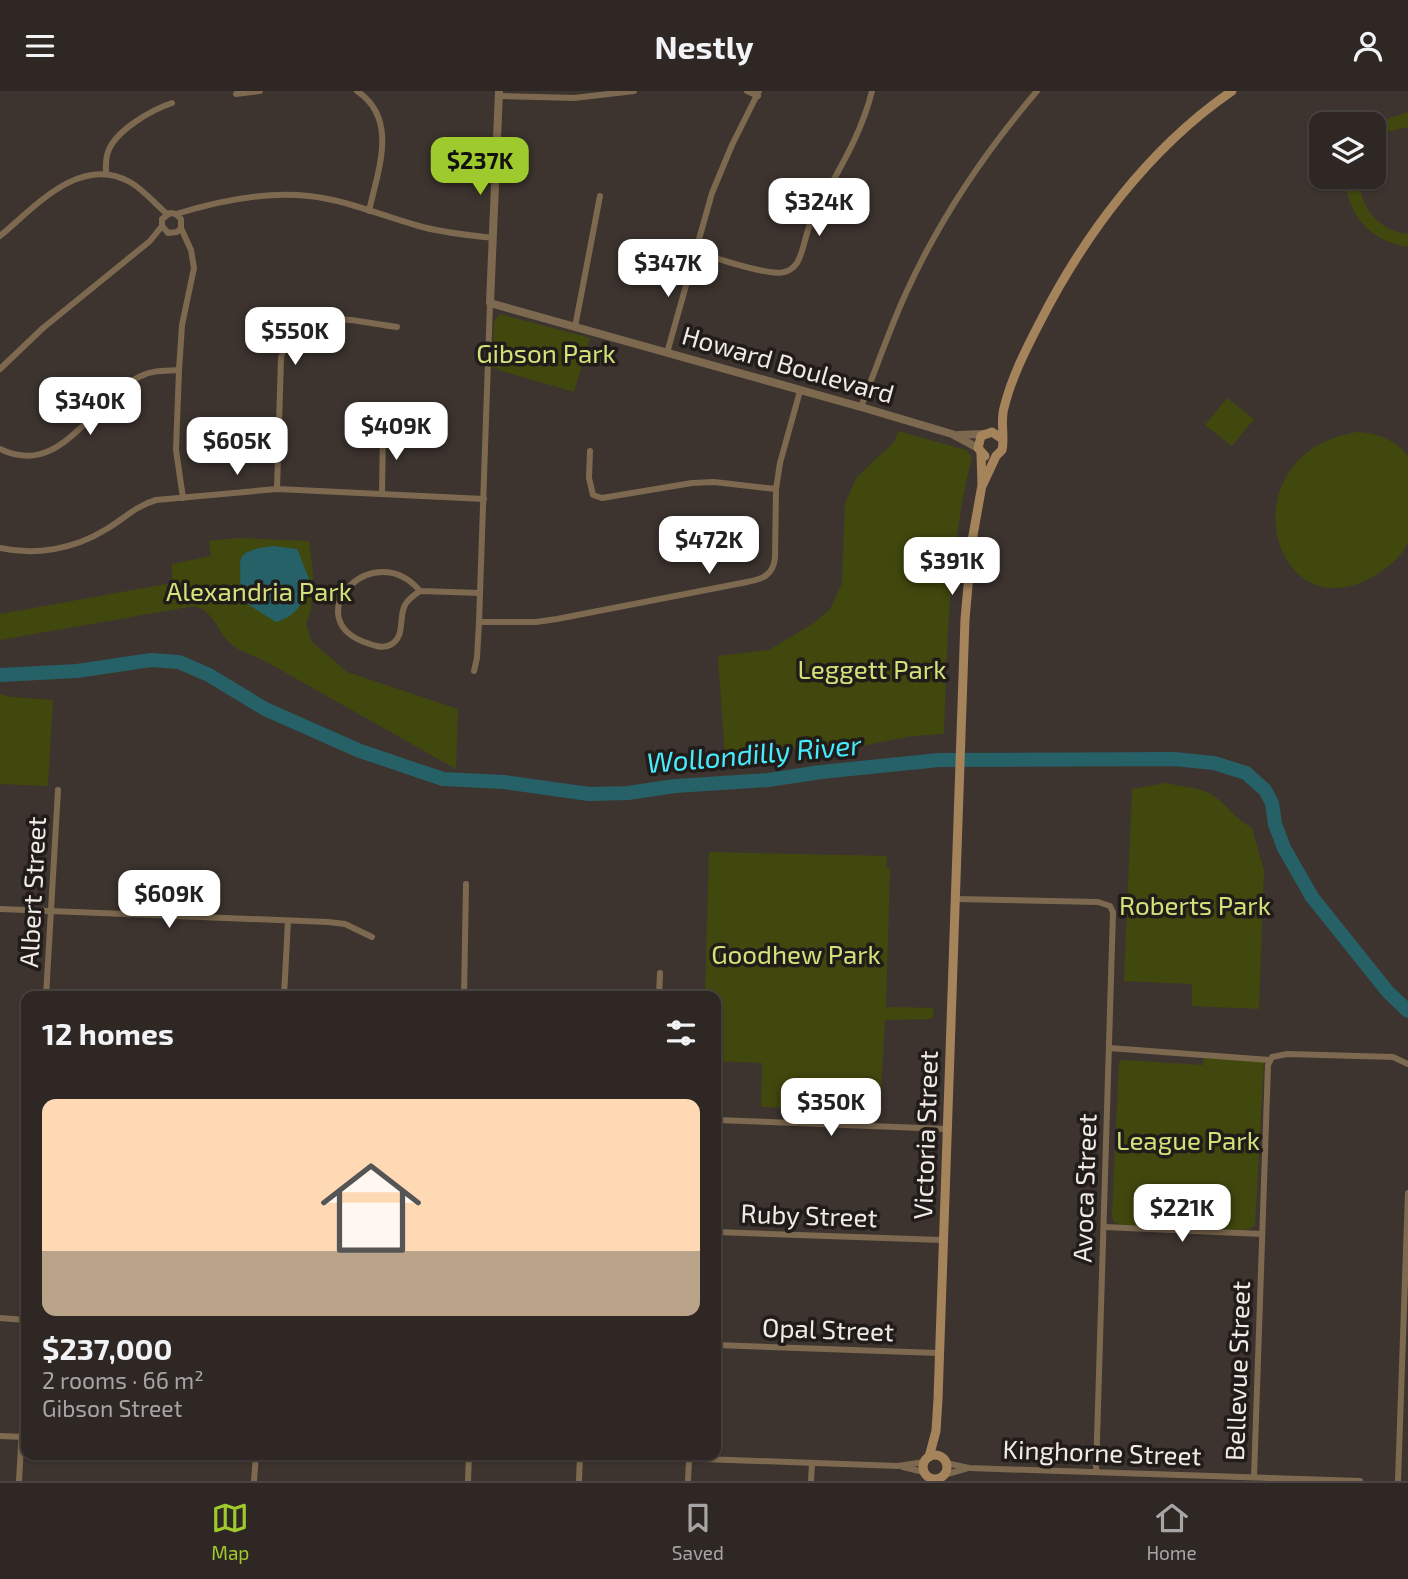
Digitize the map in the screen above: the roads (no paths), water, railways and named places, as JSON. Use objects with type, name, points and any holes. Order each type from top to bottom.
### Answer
[{"type":"main road","points":[[982,485],[996,456],[1002,450],[1004,409],[1017,369],[1051,300],[1089,237],[1140,174],[1189,125],[1232,91]]},
{"type":"main road","points":[[982,485],[978,440],[1004,409]]},
{"type":"main road","points":[[986,433],[995,433],[1001,438]]},
{"type":"main road","points":[[980,451],[990,458],[996,456]]},
{"type":"main road","name":"Victoria Street","points":[[927,1470],[936,1431],[965,619],[972,541],[982,485]]},
{"type":"main road","name":"Victoria Street","points":[[936,1431],[943,1460]]},
{"type":"main road","points":[[943,1460],[942,1478],[935,1479],[927,1470],[943,1460]]},
{"type":"street","points":[[236,94],[260,91]]},
{"type":"street","points":[[357,91],[377,112],[384,143],[369,211]]},
{"type":"street","points":[[474,671],[479,622],[499,94],[574,98],[634,91]]},
{"type":"street","points":[[667,353],[712,193],[721,169],[759,94],[747,91]]},
{"type":"street","points":[[696,253],[769,272],[778,273],[793,268],[798,261],[811,222],[861,129],[872,91]]},
{"type":"street","points":[[861,407],[892,325],[929,247],[990,150],[1037,91]]},
{"type":"street","points":[[106,174],[108,150],[115,139],[145,115],[172,103]]},
{"type":"street","points":[[0,236],[67,182],[82,176],[106,174],[128,181],[139,188],[153,203],[166,225],[186,244]]},
{"type":"street","points":[[0,369],[43,328],[150,241],[176,214],[201,206],[282,194],[321,198],[435,231],[493,238]]},
{"type":"street","points":[[575,327],[600,196]]},
{"type":"street","points":[[166,225],[182,225],[201,206]]},
{"type":"street","points":[[176,214],[193,258],[194,279],[182,325],[179,370],[176,450],[183,498]]},
{"type":"street","name":"Howard Boulevard","points":[[490,303],[952,434],[980,451]]},
{"type":"street","points":[[278,489],[281,358],[290,336],[313,320],[327,318],[397,327]]},
{"type":"street","points":[[0,449],[22,456],[45,453],[66,441],[130,382],[151,372],[179,370]]},
{"type":"street","points":[[479,622],[536,622],[557,619],[759,579],[768,574],[774,567],[776,489],[800,391]]},
{"type":"street","points":[[382,494],[383,428]]},
{"type":"street","name":"Howard Boulevard","points":[[952,434],[986,433]]},
{"type":"street","points":[[590,451],[590,488],[593,495],[601,498],[692,483],[714,482],[776,489]]},
{"type":"street","points":[[0,548],[27,551],[69,546],[106,530],[143,504],[156,500],[244,490],[278,489],[484,499]]},
{"type":"street","points":[[420,591],[406,577],[395,573],[376,572],[365,575],[343,593],[337,609],[340,623],[348,634],[355,638],[378,646],[390,645],[399,636],[406,603],[420,591],[480,593]]},
{"type":"street","name":"Albert Street","points":[[46,991],[58,790]]},
{"type":"street","points":[[464,991],[466,884]]},
{"type":"street","name":"Avoca Street","points":[[956,899],[1098,902],[1110,906],[1114,919],[1096,1472]]},
{"type":"street","points":[[0,909],[345,924],[372,937]]},
{"type":"street","points":[[284,991],[288,921]]},
{"type":"street","points":[[659,991],[660,973]]},
{"type":"street","points":[[1109,1048],[1271,1059],[1287,1054],[1393,1058],[1408,1064]]},
{"type":"street","name":"Bellevue Street","points":[[1254,1477],[1267,1074],[1271,1059]]},
{"type":"street","points":[[721,1119],[947,1129]]},
{"type":"street","points":[[1398,1481],[1408,1193]]},
{"type":"street","points":[[1104,1227],[1262,1234]]},
{"type":"street","name":"Ruby Street","points":[[721,1232],[943,1240]]},
{"type":"street","points":[[0,1318],[21,1320]]},
{"type":"street","name":"Opal Street","points":[[721,1345],[938,1353]]},
{"type":"street","points":[[0,1436],[21,1437]]},
{"type":"street","points":[[19,1481],[21,1460]]},
{"type":"street","points":[[254,1481],[256,1460]]},
{"type":"street","points":[[468,1481],[469,1460]]},
{"type":"street","points":[[579,1481],[580,1460]]},
{"type":"street","points":[[688,1481],[689,1460]]},
{"type":"street","points":[[720,1460],[898,1466],[927,1470]]},
{"type":"street","name":"Kinghorne Street","points":[[943,1460],[969,1468],[1096,1472],[1147,1477],[1360,1481]]},
{"type":"street","points":[[811,1481],[812,1463]]},
{"type":"street","name":"Kinghorne Street","points":[[942,1478],[969,1468]]},
{"type":"street","points":[[1043,1470],[1043,1479]]},
{"type":"water","points":[[273,546],[297,549],[310,581],[295,612],[276,622],[241,600],[238,594],[243,556],[248,552]]},
{"type":"waterway","name":"Wollondilly River","points":[[0,675],[77,671],[151,660],[179,662],[209,675],[265,709],[360,751],[443,779],[504,782],[589,794],[768,780],[939,760],[1174,759],[1214,763],[1246,773],[1265,790],[1272,803],[1275,824],[1284,848],[1312,897],[1388,992],[1408,1011]]},
{"type":"park label","name":"Gibson Park","points":[[546,354]]},
{"type":"park label","name":"Alexandria Park","points":[[259,592]]},
{"type":"park label","name":"Leggett Park","points":[[872,670]]},
{"type":"park label","name":"Roberts Park","points":[[1195,906]]},
{"type":"park label","name":"Goodhew Park","points":[[796,955]]},
{"type":"park label","name":"League Park","points":[[1188,1141]]}]
